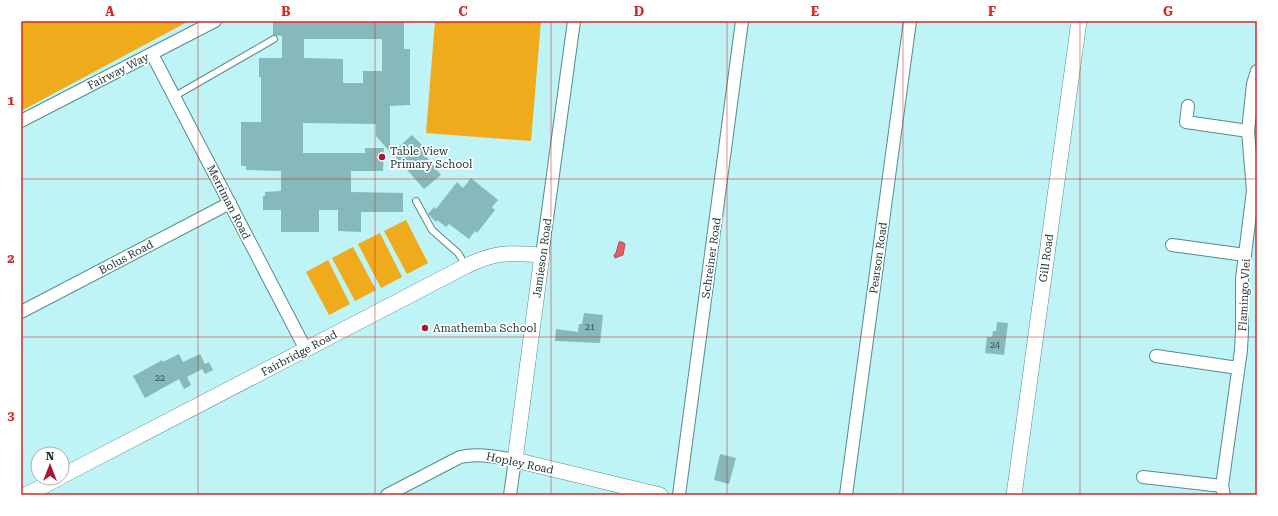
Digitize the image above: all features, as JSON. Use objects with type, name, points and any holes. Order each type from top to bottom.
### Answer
[{"type":"street","name":"Fairway Way","points":[[21,121],[216,21]]},
{"type":"street","name":"Jamieson Road","points":[[510,495],[574,21]]},
{"type":"street","name":"Schreiner Road","points":[[679,495],[742,21]]},
{"type":"street","name":"Pearson Road","points":[[846,495],[910,21]]},
{"type":"street","name":"Gill Road","points":[[1014,495],[1079,21]]},
{"type":"street","name":"Merriman Road","points":[[152,54],[306,350]]},
{"type":"street","name":"Flamingo Vlei","points":[[1223,490],[1242,331],[1242,279],[1254,190],[1248,132],[1253,84],[1257,71]]},
{"type":"street","points":[[1188,106],[1186,122],[1248,132]]},
{"type":"street","name":"Bolus Road","points":[[21,312],[230,203]]},
{"type":"street","points":[[1172,245],[1246,255]]},
{"type":"street","name":"Fairbridge Road","points":[[70,472],[466,266],[493,254],[518,253],[542,255]]},
{"type":"street","points":[[1156,356],[1238,368]]},
{"type":"street","name":"Hopley Road","points":[[388,495],[460,458],[472,455],[486,455],[515,460],[660,495]]},
{"type":"street","points":[[1142,477],[1223,490]]},
{"type":"street","points":[[26,495],[43,486]]},
{"type":"lane","points":[[175,96],[274,39]]},
{"type":"lane","points":[[416,201],[432,230],[458,253],[466,266]]},
{"type":"shaded area","points":[[21,21],[189,21],[21,111]]},
{"type":"shaded area","points":[[435,21],[541,21],[531,141],[426,133]]},
{"type":"shaded area","points":[[406,220],[428,263],[407,274],[384,231]]},
{"type":"shaded area","points":[[380,233],[402,277],[381,288],[358,244]]},
{"type":"shaded area","points":[[619,242],[625,244],[623,255],[615,258],[614,255]]},
{"type":"shaded area","points":[[353,247],[376,290],[355,301],[332,258]]},
{"type":"shaded area","points":[[328,260],[350,304],[329,315],[306,272]]},
{"type":"building","points":[[273,21],[404,21],[404,49],[410,49],[410,105],[390,106],[390,152],[376,136],[376,124],[303,123],[303,153],[365,153],[365,148],[384,148],[383,171],[351,171],[351,192],[403,193],[403,212],[361,212],[361,232],[338,231],[338,210],[319,210],[319,232],[281,232],[281,210],[263,210],[263,196],[265,196],[265,192],[281,191],[281,171],[246,170],[246,166],[241,166],[241,122],[261,122],[261,77],[259,77],[259,58],[282,58],[282,36],[273,35]],"holes":[[[304,39],[382,39],[382,71],[363,71],[363,83],[343,83],[343,59],[304,58]]]},
{"type":"building","points":[[412,135],[424,147],[423,148],[428,154],[426,156],[441,175],[424,189],[392,153]]},
{"type":"building","points":[[471,178],[498,200],[492,207],[495,210],[477,233],[475,231],[469,239],[449,224],[446,227],[437,220],[436,222],[428,214],[434,207],[436,209],[457,182],[463,188]]},
{"type":"building","points":[[584,313],[603,315],[600,343],[555,341],[556,329],[578,332],[579,324],[582,324]]},
{"type":"building","points":[[997,322],[1008,323],[1004,355],[985,353],[987,337],[992,337],[993,331],[996,331]]},
{"type":"building","points":[[179,354],[183,362],[200,354],[205,364],[209,362],[213,370],[205,374],[202,369],[187,377],[191,385],[184,389],[179,379],[145,398],[133,376],[162,360],[163,362]]},
{"type":"building","points":[[720,454],[736,458],[729,484],[714,480]]},
{"type":"place","name":"Table View Primary School","points":[[382,157]]},
{"type":"place","name":"Amathemba School","points":[[425,328]]}]
